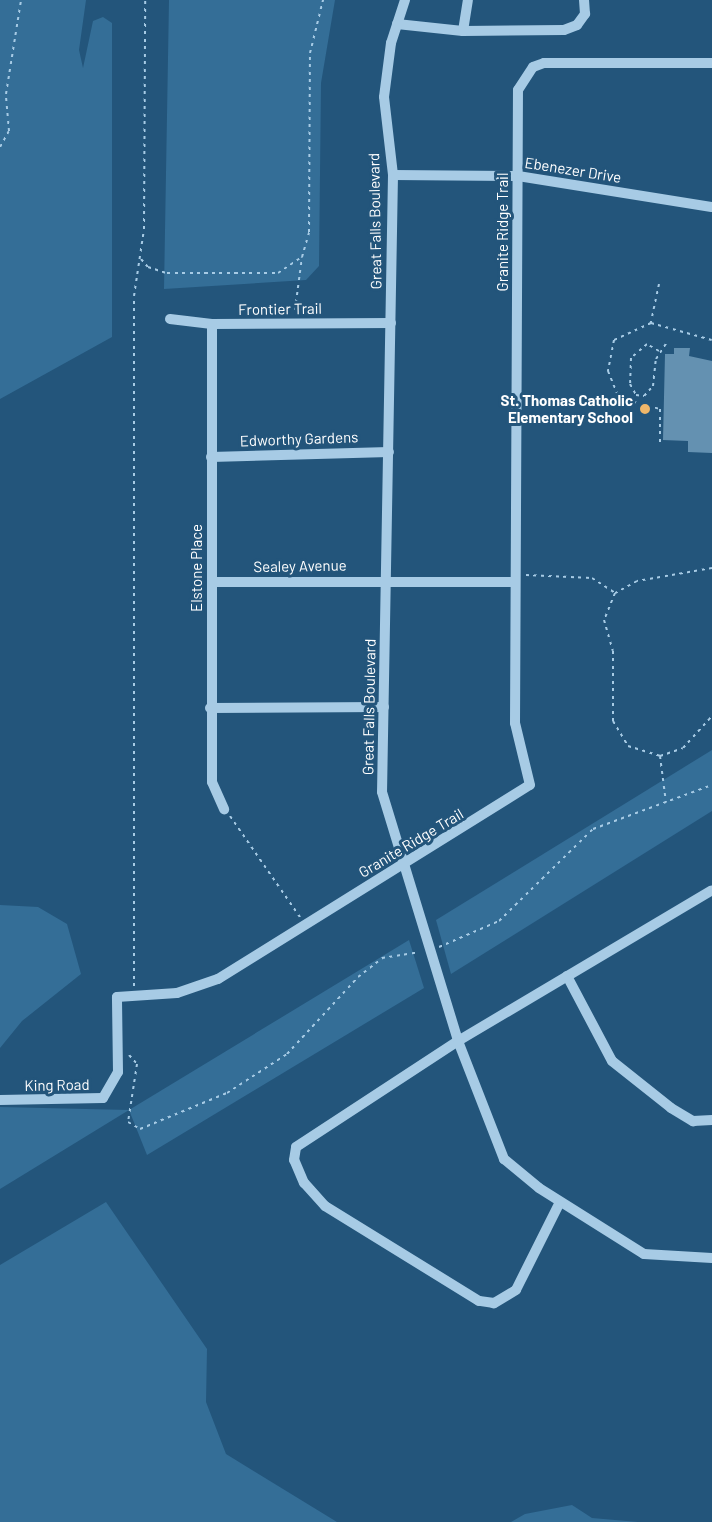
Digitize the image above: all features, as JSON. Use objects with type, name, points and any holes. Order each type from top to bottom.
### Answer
[{"type":"street","name":"Great Falls Boulevard","points":[[405,0],[397,24],[384,98],[393,175],[382,792],[402,866],[458,1041],[504,1159],[560,1202],[644,1254],[712,1258]]},
{"type":"street","points":[[463,31],[468,0]]},
{"type":"street","points":[[397,24],[463,31],[564,30],[585,14],[584,0]]},
{"type":"street","name":"Granite Ridge Trail","points":[[118,1042],[117,997],[177,993],[203,986],[402,866],[530,785],[515,723],[518,90],[533,67],[544,63],[712,63]]},
{"type":"street","name":"Ebenezer Drive","points":[[393,175],[518,176],[712,207]]},
{"type":"street","name":"Frontier Trail","points":[[170,320],[212,324],[391,322]]},
{"type":"street","name":"Elstone Place","points":[[212,324],[213,582],[210,708],[212,782],[224,810]]},
{"type":"street","name":"Edworthy Gardens","points":[[211,457],[388,452]]},
{"type":"street","points":[[386,580],[515,578]]},
{"type":"street","name":"Sealey Avenue","points":[[213,582],[386,580]]},
{"type":"street","points":[[210,708],[384,707]]},
{"type":"street","points":[[560,1202],[516,1290],[494,1303],[479,1301],[355,1229],[304,1183],[294,1160],[296,1147],[303,1138],[458,1041],[710,894]]},
{"type":"street","points":[[567,976],[612,1061],[640,1087],[693,1121],[712,1120]]},
{"type":"street","name":"King Road","points":[[0,1100],[85,1101],[103,1098],[111,1090],[118,1072],[118,1042]]},
{"type":"path","points":[[0,147],[9,131],[6,94],[21,0]]},
{"type":"path","points":[[134,987],[134,296],[141,259],[145,0]]},
{"type":"path","points":[[295,310],[302,257],[309,232],[310,53],[323,0]]},
{"type":"path","points":[[141,259],[148,267],[167,273],[278,273],[302,257]]},
{"type":"path","points":[[651,323],[659,284]]},
{"type":"path","points":[[660,443],[660,409],[619,398],[608,372],[614,340],[651,323],[712,340]]},
{"type":"path","points":[[659,351],[647,344],[631,358],[630,384],[636,394],[644,396],[653,386],[659,351],[667,342]]},
{"type":"path","points":[[712,568],[637,581],[615,593],[604,620],[613,651],[613,722],[628,746],[660,756],[683,748],[712,716]]},
{"type":"path","points":[[515,578],[592,578],[615,593]]},
{"type":"path","points":[[660,756],[666,803]]},
{"type":"path","points":[[118,1042],[137,1064],[128,1122],[140,1129],[227,1093],[287,1054],[358,976],[382,958],[429,951],[499,921],[593,830],[712,785]]},
{"type":"path","points":[[224,810],[304,925]]},
{"type":"shaded area","points":[[0,0],[86,0],[79,50],[83,68],[93,21],[103,17],[112,23],[112,337],[0,399]]},
{"type":"shaded area","points":[[169,0],[335,0],[321,83],[319,266],[306,280],[164,289]]},
{"type":"shaded area","points":[[712,750],[712,811],[451,974],[436,920]]},
{"type":"shaded area","points":[[0,905],[38,907],[67,924],[81,974],[22,1021],[0,1048]]},
{"type":"shaded area","points":[[409,940],[424,988],[147,1155],[129,1110]]},
{"type":"shaded area","points":[[0,1107],[129,1110],[0,1189]]},
{"type":"shaded area","points":[[106,1202],[207,1349],[206,1402],[226,1454],[337,1522],[0,1522],[0,1265]]},
{"type":"shaded area","points":[[572,1505],[592,1518],[638,1522],[511,1522],[525,1514]]},
{"type":"building","points":[[674,348],[690,348],[689,356],[712,361],[712,453],[688,452],[688,441],[663,440],[665,354],[674,354]]},
{"type":"place","name":"St. Thomas Catholic Elementary School","points":[[645,409]]}]
